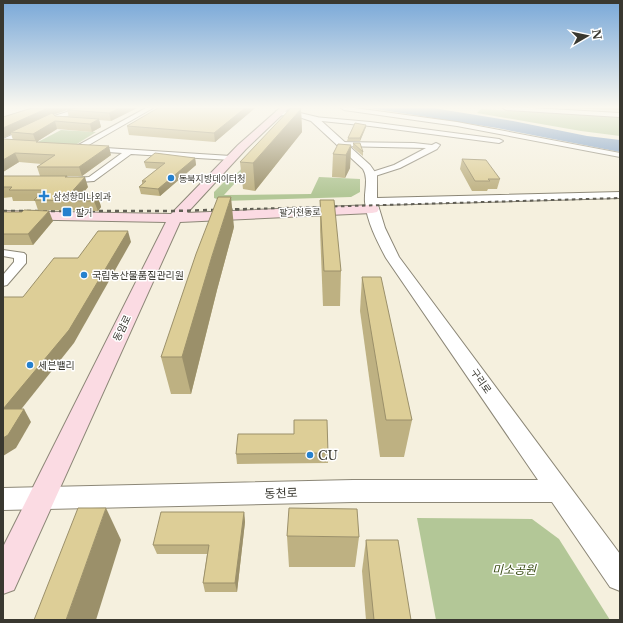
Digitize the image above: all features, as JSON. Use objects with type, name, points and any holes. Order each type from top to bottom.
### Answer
[{"type":"main road","name":"동암로","points":[[3,579],[181,212],[231,158],[253,137]]},
{"type":"main road","name":"팔거천동로","points":[[3,216],[372,206]]},
{"type":"main road","name":"팔거천동로","points":[[3,207],[181,212]]},
{"type":"street","points":[[3,143],[15,137]]},
{"type":"street","points":[[94,137],[73,148],[231,158]]},
{"type":"street","points":[[333,137],[367,167],[372,174],[382,172],[434,147],[444,137]]},
{"type":"street","points":[[340,144],[359,137]]},
{"type":"street","points":[[380,137],[414,145],[434,147]]},
{"type":"street","points":[[470,137],[499,141],[510,138],[518,138],[574,149],[578,148]]},
{"type":"street","points":[[522,137],[620,155]]},
{"type":"street","points":[[3,143],[18,144]]},
{"type":"street","points":[[60,180],[91,179],[128,152]]},
{"type":"street","name":"구리로","points":[[372,174],[372,206],[382,239],[393,258],[421,294],[558,491],[620,577]]},
{"type":"street","name":"팔거천동로","points":[[372,206],[620,195]]},
{"type":"street","name":"팔거천동로","points":[[372,206],[620,201]]},
{"type":"street","points":[[3,253],[20,255],[20,263],[3,282]]},
{"type":"street","name":"동천로","points":[[3,499],[40,500],[353,491],[558,491]]},
{"type":"green space","points":[[47,137],[88,137],[77,144],[69,145],[36,143]]},
{"type":"green space","points":[[275,137],[277,137],[224,195],[311,194],[319,177],[360,179],[360,192],[351,197],[223,201],[214,198],[214,192],[227,179],[234,176]]},
{"type":"green space","name":"미소공원","points":[[417,518],[532,519],[559,539],[610,620],[436,620]]},
{"type":"water","points":[[544,137],[596,137],[620,140],[620,152]]},
{"type":"building","points":[[264,137],[276,137],[253,163],[240,162]]},
{"type":"building","points":[[348,137],[360,137],[360,138]]},
{"type":"building","points":[[3,139],[109,146],[79,167],[37,167],[55,155],[15,153],[3,160]]},
{"type":"building","points":[[353,143],[360,143],[363,152]]},
{"type":"building","points":[[338,144],[351,145],[346,155],[333,154]]},
{"type":"building","points":[[155,153],[195,158],[158,189],[139,187],[146,181],[142,181],[165,163],[144,162]]},
{"type":"building","points":[[462,159],[486,160],[500,179],[475,181]]},
{"type":"building","points":[[3,176],[85,177],[68,196],[98,196],[94,201],[34,200],[44,190],[9,190],[12,187],[3,187]]},
{"type":"building","points":[[218,197],[231,197],[182,357],[161,357],[196,254]]},
{"type":"building","points":[[320,200],[334,200],[341,271],[324,271]]},
{"type":"building","points":[[24,210],[49,211],[28,234],[3,234],[3,212],[22,212]]},
{"type":"building","points":[[98,231],[128,231],[69,330],[3,409],[3,297],[23,297],[54,258],[78,258]]},
{"type":"building","points":[[362,277],[381,277],[412,420],[386,420]]},
{"type":"building","points":[[3,409],[24,409],[8,435],[3,438]]},
{"type":"building","points":[[294,420],[327,420],[328,453],[236,454],[238,434],[294,434]]},
{"type":"building","points":[[78,508],[106,508],[66,620],[34,620]]},
{"type":"building","points":[[289,508],[357,509],[359,537],[287,536]]},
{"type":"building","points":[[161,512],[244,512],[235,583],[203,583],[209,545],[153,545]]},
{"type":"building","points":[[366,540],[398,540],[411,620],[374,620]]},
{"type":"railway","points":[[247,209],[620,198]]},
{"type":"railway","points":[[3,211],[173,211],[247,209]]},
{"type":"railway","points":[[215,210],[247,209]]},
{"type":"place","name":"동북지방데이터청","points":[[171,178]]},
{"type":"place","name":"삼성항미나외과","points":[[44,196]]},
{"type":"place","name":"팔거","points":[[67,212]]},
{"type":"place","name":"국립농산물품질관리원","points":[[84,275]]},
{"type":"place","name":"세븐밸리","points":[[30,365]]},
{"type":"place","name":"CU","points":[[310,455]]}]
